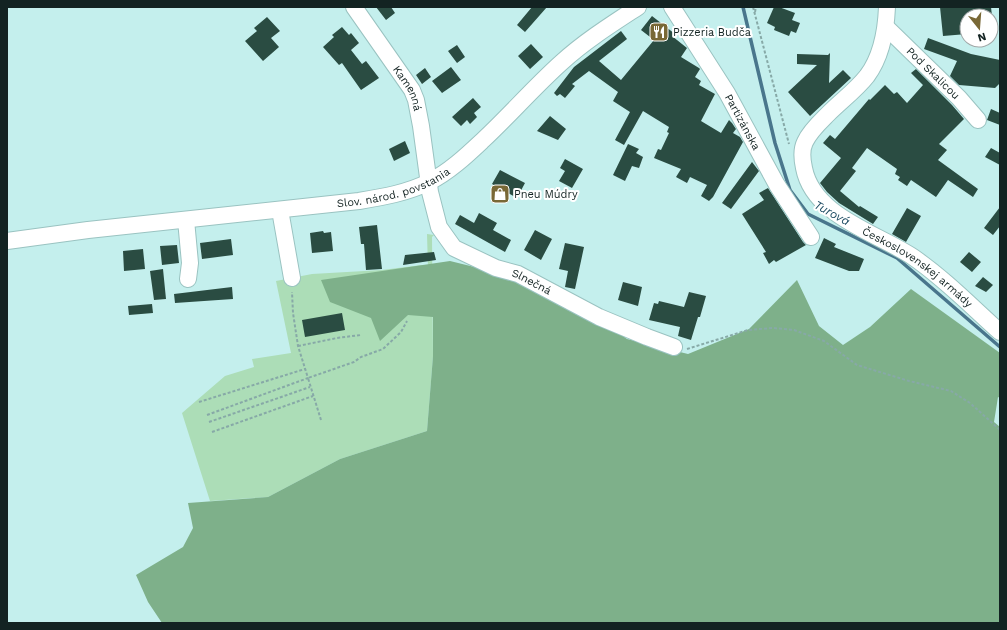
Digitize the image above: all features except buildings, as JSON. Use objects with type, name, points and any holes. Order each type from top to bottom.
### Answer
[{"type":"street","name":"Kamenná","points":[[354,7],[412,90],[416,100],[421,126],[428,182]]},
{"type":"street","name":"Slov. národ. povstania","points":[[7,241],[88,230],[280,210],[381,197],[414,188],[428,182],[452,167],[474,149],[563,61],[605,28],[638,7]]},
{"type":"street","name":"Partizánska","points":[[672,7],[727,93],[777,185],[811,238]]},
{"type":"street","name":"Československej armády","points":[[887,7],[886,28],[880,52],[867,75],[812,131],[804,142],[802,152],[805,174],[812,190],[818,198],[834,212],[911,256],[930,270],[1000,332]]},
{"type":"street","name":"Pod Skalicou","points":[[886,28],[959,98],[978,120]]},
{"type":"street","name":"Slnečná","points":[[428,182],[439,227],[454,248],[496,268],[518,274],[599,317],[674,347]]},
{"type":"street","points":[[280,210],[292,278]]},
{"type":"street","points":[[186,220],[190,263],[188,279]]},
{"type":"path","points":[[755,7],[755,13],[790,150]]},
{"type":"path","points":[[292,278],[293,313],[298,346],[320,420]]},
{"type":"path","points":[[207,415],[354,362],[361,356],[383,349],[401,332],[407,321]]},
{"type":"path","points":[[674,347],[686,350],[748,330],[773,328],[794,330],[824,341],[857,365],[909,381],[951,391],[970,403],[1000,430]]},
{"type":"path","points":[[298,346],[361,335]]},
{"type":"path","points":[[199,402],[305,368]]},
{"type":"path","points":[[209,422],[310,386]]},
{"type":"path","points":[[212,432],[313,395]]},
{"type":"green space","points":[[427,234],[434,235],[432,237],[433,356],[427,431],[340,459],[268,497],[210,501],[182,413],[225,376],[254,367],[252,359],[291,353],[276,281],[312,274],[382,270],[422,265],[428,268]]},
{"type":"green space","points":[[450,261],[555,287],[627,339],[688,354],[749,329],[797,280],[819,326],[843,345],[870,327],[911,289],[1000,353],[1000,398],[998,397],[994,422],[1000,427],[1000,623],[162,623],[148,602],[136,575],[183,547],[193,528],[188,503],[268,497],[340,459],[427,431],[433,356],[433,317],[408,315],[380,341],[371,318],[330,302],[321,280]]},
{"type":"waterway","name":"Turová","points":[[743,7],[775,143],[790,190],[808,214],[897,258],[1000,347]]},
{"type":"place","name":"Pizzeria Budča","points":[[659,32]]},
{"type":"place","name":"Pneu Múdry","points":[[500,194]]}]
